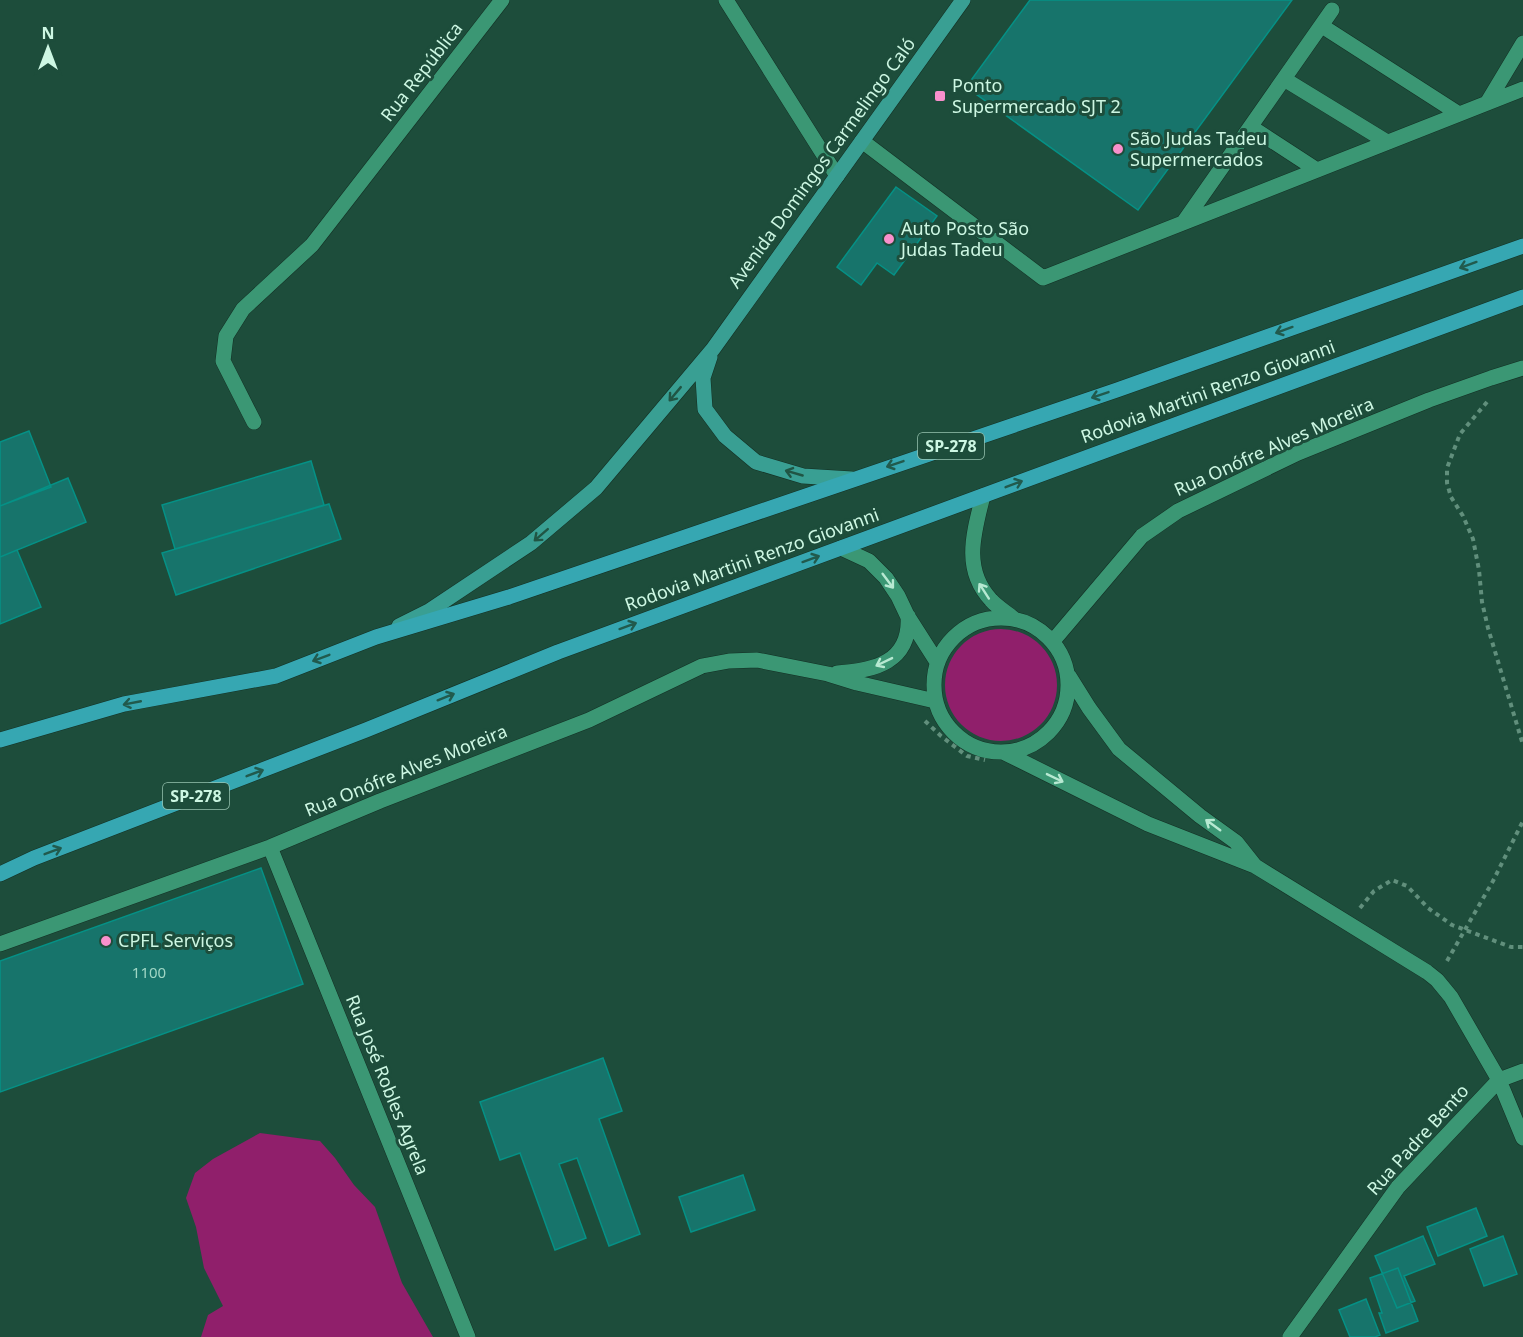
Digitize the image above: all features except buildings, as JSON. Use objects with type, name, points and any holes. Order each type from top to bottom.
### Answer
[{"type":"main road","name":"Rodovia Martini Renzo Giovanni","points":[[0,740],[124,704],[276,676],[376,637],[508,597],[1128,386],[1523,246]]},
{"type":"main road","name":"Rodovia Martini Renzo Giovanni","points":[[0,874],[34,858],[366,730],[558,652],[1523,297]]},
{"type":"street","name":"Rua República","points":[[254,422],[223,361],[226,336],[243,309],[312,245],[502,0]]},
{"type":"street","points":[[726,0],[837,176]]},
{"type":"street","name":"Avenida Domingos Carmelingo Caló","points":[[376,637],[429,611],[531,543],[596,488],[713,349],[963,0]]},
{"type":"street","points":[[1183,223],[1332,10]]},
{"type":"street","points":[[1322,26],[1459,114]]},
{"type":"street","points":[[1487,103],[1523,43]]},
{"type":"street","points":[[1284,79],[1388,142]]},
{"type":"street","points":[[862,141],[1043,278],[1523,89]]},
{"type":"street","points":[[1251,127],[1317,170]]},
{"type":"street","name":"Avenida Domingos Carmelingo Caló","points":[[713,349],[703,378],[705,409],[725,436],[756,462],[803,476],[852,479]]},
{"type":"street","name":"Rua Onófre Alves Moreira","points":[[1053,641],[1142,536],[1178,511],[1298,453],[1429,400],[1523,368]]},
{"type":"street","points":[[982,496],[972,540],[974,567],[979,582],[991,600],[1013,618]]},
{"type":"street","points":[[841,548],[869,561],[876,567],[898,596],[937,662]]},
{"type":"street","points":[[828,674],[865,670],[896,656],[907,636],[908,616]]},
{"type":"street","points":[[994,618],[1013,618],[1041,630],[1053,641],[1066,663],[1069,676],[1068,698],[1060,719],[1045,737],[1025,748],[1003,752],[985,750],[967,744],[953,732],[942,717],[935,701],[933,688],[937,662],[946,645],[959,631],[976,622],[994,618]]},
{"type":"street","name":"Rua Onófre Alves Moreira","points":[[0,944],[270,847],[380,801],[589,720],[702,666],[729,661],[757,660],[828,674]]},
{"type":"street","points":[[828,674],[935,701]]},
{"type":"street","points":[[1069,676],[1119,749],[1200,816],[1236,842],[1255,866]]},
{"type":"street","points":[[1003,752],[1148,824],[1255,866],[1427,972],[1451,997],[1499,1080],[1523,1138]]},
{"type":"street","name":"Rua José Robles Agrela","points":[[270,847],[468,1337]]},
{"type":"street","name":"Rua Padre Bento","points":[[1290,1337],[1398,1187],[1499,1080],[1523,1071]]},
{"type":"path","points":[[1491,378],[1492,390],[1486,404],[1460,434],[1447,468],[1447,483],[1473,539],[1488,628],[1523,746]]},
{"type":"path","points":[[918,715],[940,736],[967,756],[989,760]]},
{"type":"path","points":[[1437,980],[1493,881],[1523,821]]},
{"type":"path","points":[[1351,925],[1374,891],[1392,880],[1407,886],[1428,908],[1452,926],[1511,947],[1523,947]]},
{"type":"shaded area","points":[[1001,629],[1023,633],[1041,645],[1053,663],[1057,685],[1053,707],[1041,725],[1023,737],[1001,741],[979,737],[961,725],[949,707],[945,685],[949,663],[961,645],[979,633]]},
{"type":"shaded area","points":[[260,1133],[320,1141],[335,1158],[354,1185],[375,1207],[402,1283],[433,1337],[201,1337],[208,1315],[223,1306],[204,1268],[196,1227],[186,1198],[195,1173],[213,1159]]},
{"type":"place","name":"Ponto Supermercado SJT 2","points":[[940,96]]},
{"type":"place","name":"São Judas Tadeu Supermercados","points":[[1118,149]]},
{"type":"place","name":"Auto Posto São Judas Tadeu","points":[[889,239]]},
{"type":"place","name":"CPFL Serviços","points":[[106,941]]}]
